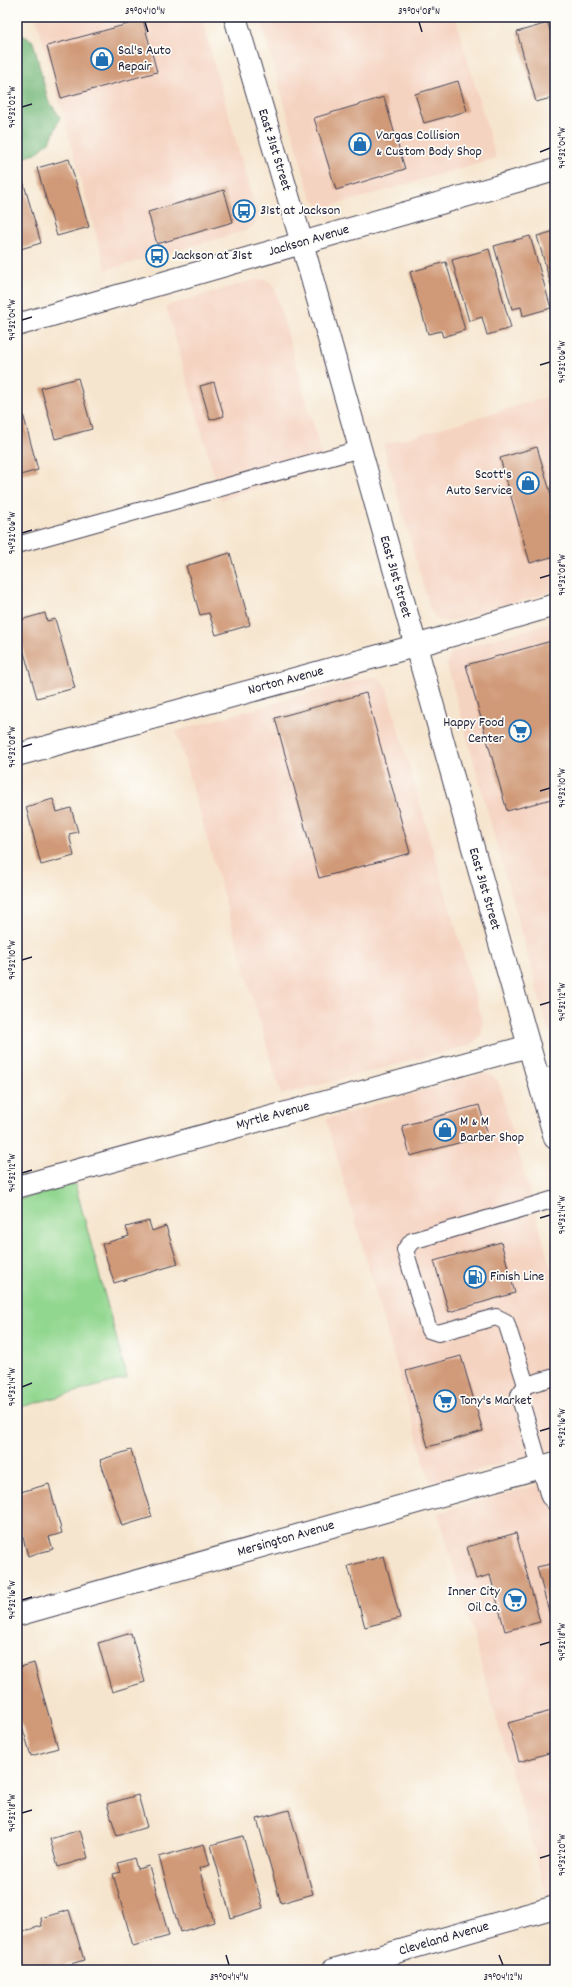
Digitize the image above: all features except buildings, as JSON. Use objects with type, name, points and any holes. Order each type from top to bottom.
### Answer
[{"type":"street","name":"East 31st Street","points":[[234,17],[302,244],[529,1046],[547,1079],[555,1138]]},
{"type":"street","name":"Jackson Avenue","points":[[17,325],[555,170]]},
{"type":"street","name":"Norton Avenue","points":[[17,755],[415,646],[555,605]]},
{"type":"street","name":"Myrtle Avenue","points":[[17,1187],[529,1046]]},
{"type":"street","name":"Mersington Avenue","points":[[17,1615],[547,1465]]},
{"type":"street","name":"Cleveland Avenue","points":[[333,1970],[555,1907]]},
{"type":"lane","points":[[17,545],[360,449]]},
{"type":"lane","points":[[526,1385],[506,1322],[496,1318],[438,1333],[429,1330],[405,1250],[412,1241],[555,1199]]},
{"type":"lane","points":[[555,1377],[526,1385],[519,1395],[547,1465],[549,1497],[555,1503]]},
{"type":"shaded area","points":[[36,17],[201,17],[257,215],[254,226],[245,231],[106,270]]},
{"type":"shaded area","points":[[260,17],[455,17],[496,158],[328,207],[318,205],[310,195]]},
{"type":"shaded area","points":[[266,279],[274,286],[325,467],[221,500],[166,306],[254,280]]},
{"type":"shaded area","points":[[555,395],[555,591],[448,622],[437,620],[431,612],[383,445]]},
{"type":"shaded area","points":[[555,621],[555,1055],[447,665],[450,654],[458,650]]},
{"type":"shaded area","points":[[378,677],[386,686],[483,1023],[481,1036],[470,1045],[281,1095],[176,731],[363,678]]},
{"type":"shaded area","points":[[489,1073],[498,1081],[555,1282],[555,1449],[430,1483],[326,1119],[476,1075]]},
{"type":"shaded area","points":[[555,1480],[555,1898],[548,1900],[438,1513]]},
{"type":"green space","points":[[17,32],[33,41],[48,100],[60,117],[51,140],[36,154],[17,159]]},
{"type":"green space","points":[[75,1184],[127,1378],[17,1408],[17,1200]]},
{"type":"place","name":"Sal's Auto Repair","points":[[102,59]]},
{"type":"place","name":"Vargas Collision & Custom Body Shop","points":[[360,144]]},
{"type":"place","name":"31st at Jackson","points":[[244,211]]},
{"type":"place","name":"Jackson at 31st","points":[[157,256]]},
{"type":"place","name":"Scott's Auto Service","points":[[528,483]]},
{"type":"place","name":"Happy Food Center","points":[[520,731]]},
{"type":"place","name":"M & M Barber Shop","points":[[445,1130]]},
{"type":"place","name":"Finish Line","points":[[475,1277]]},
{"type":"place","name":"Tony's Market","points":[[445,1401]]},
{"type":"place","name":"Inner City Oil Co.","points":[[515,1600]]}]
